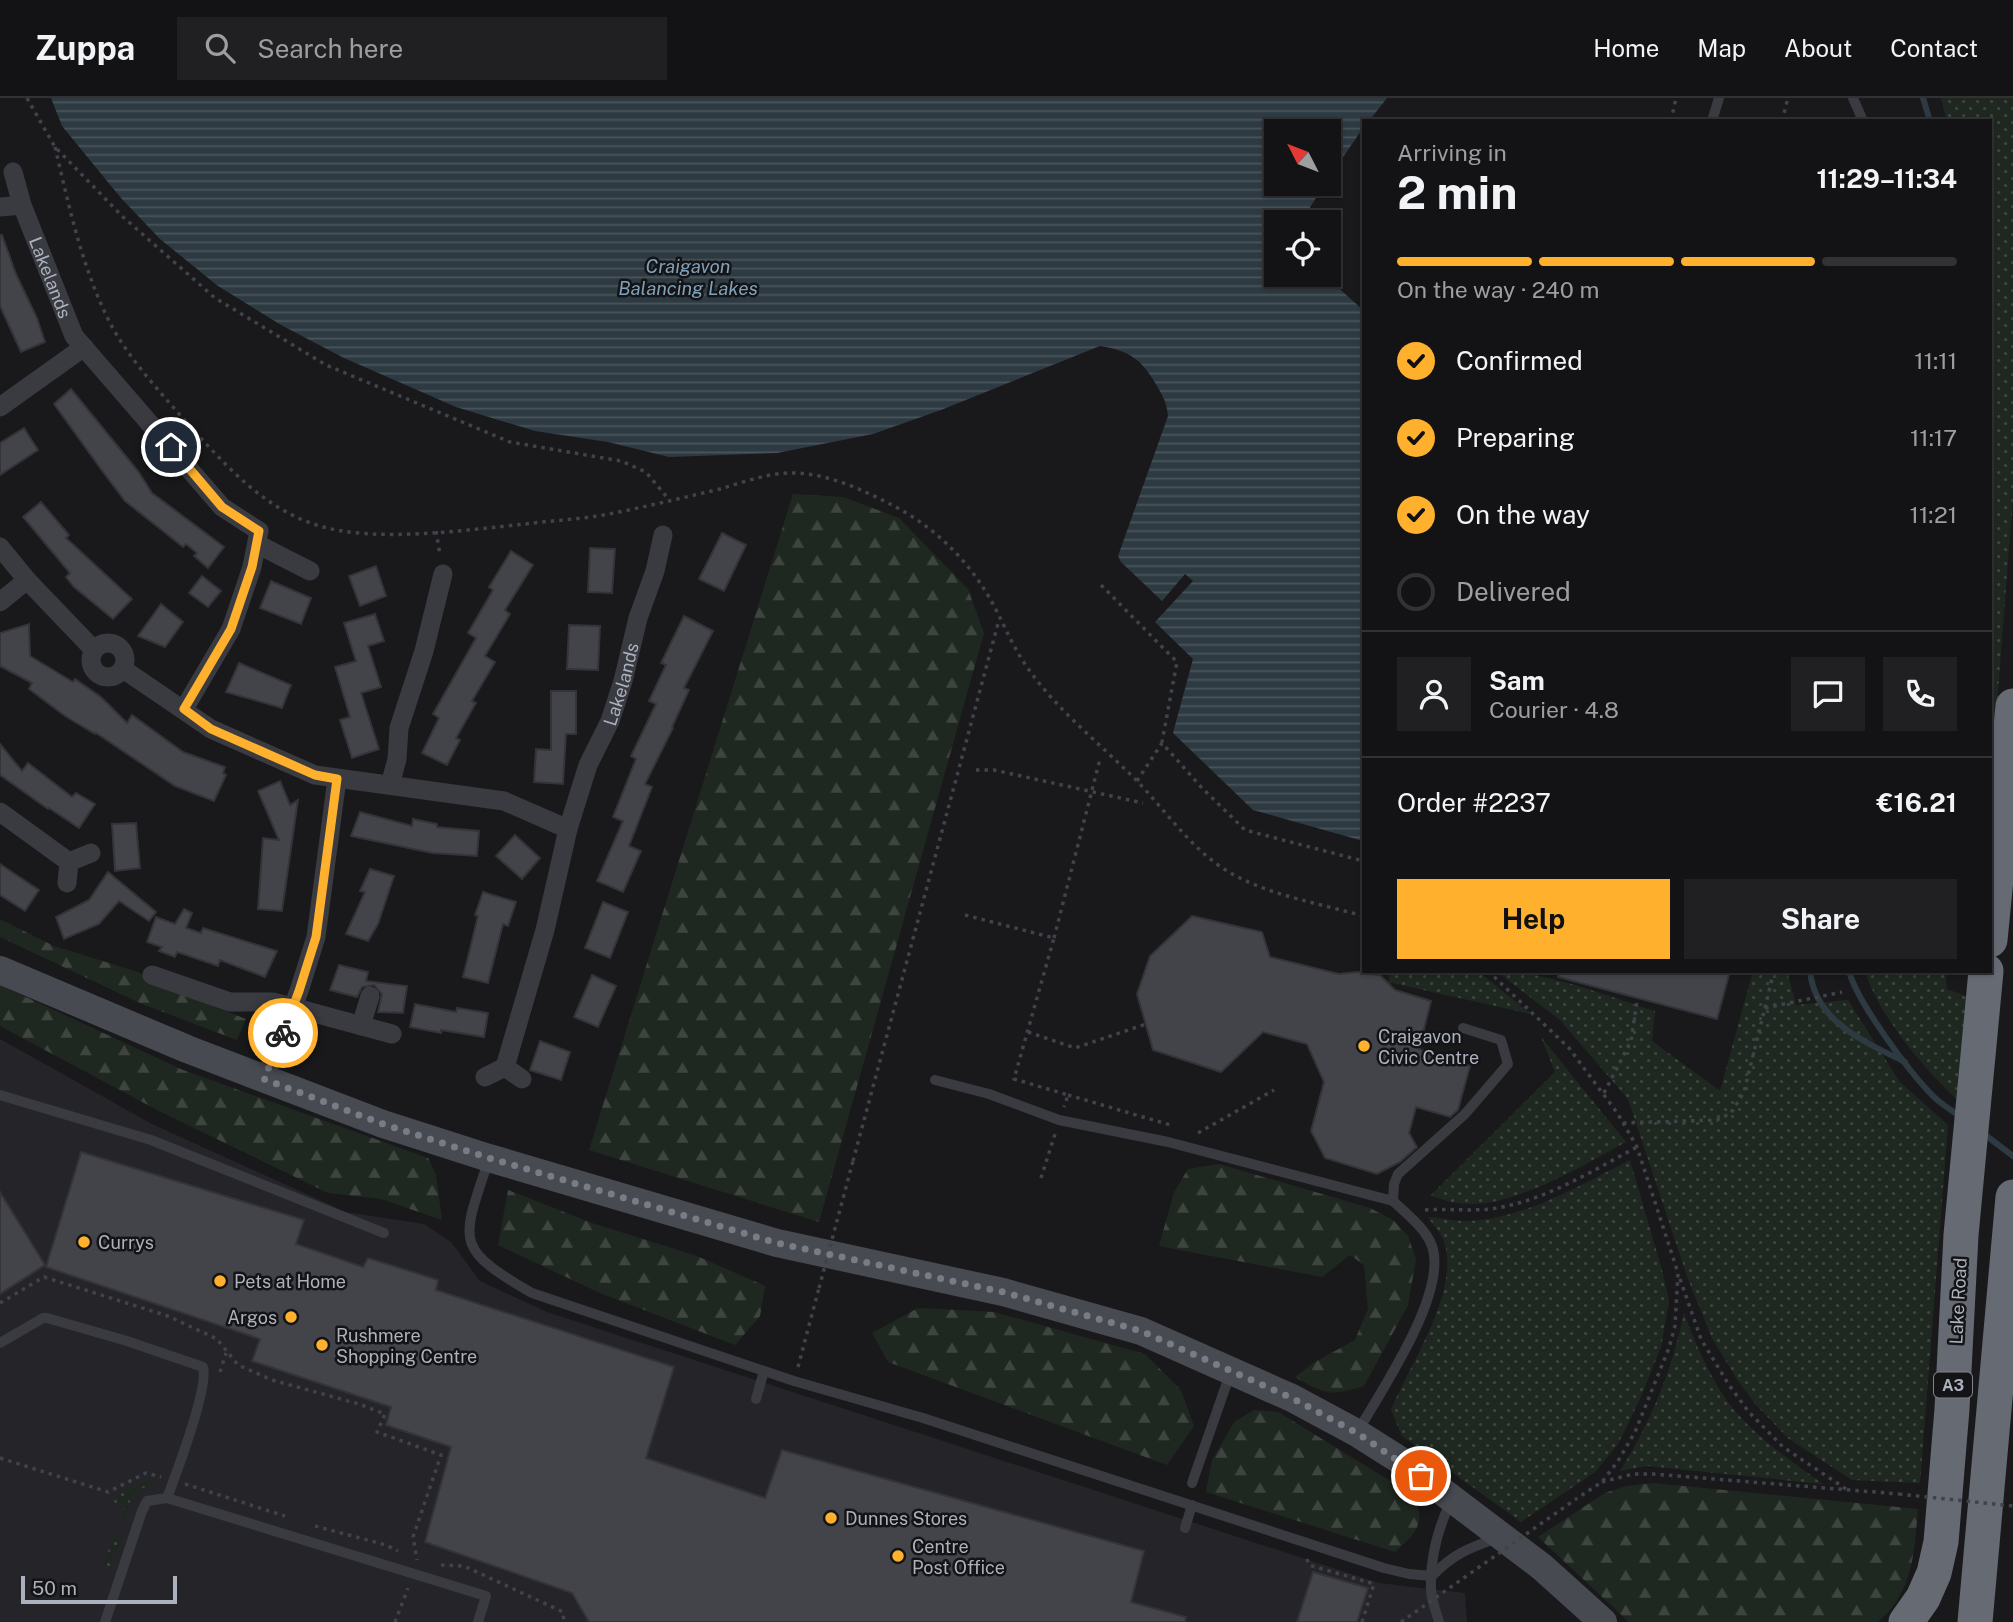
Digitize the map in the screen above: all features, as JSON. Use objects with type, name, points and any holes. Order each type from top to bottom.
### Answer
[{"type":"highway","points":[[1992,923],[2013,706]]},
{"type":"highway","name":"Lake Road","points":[[1906,1622],[1923,1598],[1934,1573],[1941,1542],[1952,1409],[1961,1235],[1986,973]]},
{"type":"highway","name":"A3","points":[[1975,1622],[2013,1197]]},
{"type":"street","name":"Lakelands","points":[[13,172],[22,205],[74,336],[222,507],[259,531],[257,544],[310,572]]},
{"type":"street","points":[[0,206],[22,205]]},
{"type":"street","points":[[0,407],[84,347]]},
{"type":"street","name":"Lakelands","points":[[505,1067],[545,930],[568,829],[588,765],[610,721],[623,681],[638,618],[655,571],[663,535]]},
{"type":"street","points":[[184,709],[231,629],[257,544]]},
{"type":"street","points":[[0,547],[27,580],[94,650],[104,643],[120,647],[125,657],[123,669],[211,729],[315,775],[504,801],[568,829]]},
{"type":"street","points":[[390,785],[397,759],[400,728],[424,651],[443,574]]},
{"type":"street","points":[[0,603],[27,580]]},
{"type":"street","points":[[264,1079],[293,1006],[316,937],[337,779]]},
{"type":"street","points":[[0,812],[69,862]]},
{"type":"street","points":[[69,862],[91,853]]},
{"type":"street","points":[[67,883],[69,862]]},
{"type":"street","points":[[0,970],[264,1079],[383,1124],[489,1158],[777,1243],[1003,1292],[1141,1331],[1292,1398],[1357,1433],[1406,1464],[1502,1536],[1542,1567],[1603,1622]]},
{"type":"street","points":[[152,975],[230,1002],[273,1002],[392,1034]]},
{"type":"street","points":[[361,1026],[370,996]]},
{"type":"street","points":[[485,1077],[505,1067],[522,1079]]},
{"type":"lane","points":[[1713,119],[1719,98]]},
{"type":"lane","points":[[1853,98],[1862,119]]},
{"type":"lane","points":[[1394,1201],[1394,1184],[1398,1174],[1465,1114],[1508,1064],[1501,1040],[1463,1028]]},
{"type":"lane","points":[[935,1080],[989,1094],[1059,1120],[1168,1142],[1394,1201],[1432,1244],[1435,1266],[1425,1311],[1357,1433]]},
{"type":"lane","points":[[0,1094],[151,1140],[384,1233]]},
{"type":"lane","points":[[489,1158],[469,1221],[468,1234],[472,1248],[499,1274],[533,1293],[794,1381],[923,1418],[1384,1568],[1432,1576]]},
{"type":"lane","points":[[0,1343],[47,1318],[203,1367],[205,1375],[197,1405],[167,1498]]},
{"type":"lane","points":[[1192,1483],[1231,1370]]},
{"type":"lane","points":[[756,1399],[764,1371]]},
{"type":"lane","points":[[105,1622],[142,1511],[147,1502],[156,1498],[167,1498],[486,1596],[478,1622]]},
{"type":"lane","points":[[1439,1622],[1431,1591],[1436,1537],[1452,1499]]},
{"type":"lane","points":[[1185,1528],[1192,1506]]},
{"type":"lane","points":[[1432,1576],[1448,1559],[1464,1549],[1502,1536]]},
{"type":"path","points":[[27,98],[55,147],[122,218],[215,298],[326,365],[510,442],[621,461],[646,472],[670,501]]},
{"type":"path","points":[[1671,119],[1676,98]]},
{"type":"path","points":[[1783,119],[1788,98]]},
{"type":"path","points":[[55,147],[90,279],[124,346],[143,373],[233,473],[258,494],[318,526],[378,534],[466,530],[607,515],[769,476],[794,473],[822,477],[851,486],[897,507],[928,527],[951,547],[972,571],[1000,618],[1012,646],[1044,688],[1138,781],[1188,838],[1219,866],[1265,888],[1362,916]]},
{"type":"path","points":[[1101,585],[1177,663],[1162,743],[1138,781]]},
{"type":"path","points":[[794,1381],[1000,618]]},
{"type":"path","points":[[1162,743],[1202,788],[1245,830],[1362,861]]},
{"type":"path","points":[[1100,760],[1014,1079],[1174,1126]]},
{"type":"path","points":[[976,770],[994,770],[1143,803]]},
{"type":"path","points":[[965,915],[1054,938]]},
{"type":"path","points":[[1490,973],[1569,1048],[1604,1093],[1637,1147],[1701,1339],[1729,1385],[1748,1411],[1783,1447],[1851,1492]]},
{"type":"path","points":[[1623,1123],[1717,1120],[1731,1113],[1744,1092],[1774,973]]},
{"type":"path","points":[[1765,1007],[1842,992]]},
{"type":"path","points":[[1604,1093],[1631,1041],[1637,1001]]},
{"type":"path","points":[[1028,1032],[1075,1048],[1146,1024]]},
{"type":"path","points":[[1187,1130],[1200,1133],[1274,1090]]},
{"type":"path","points":[[1041,1178],[1068,1095]]},
{"type":"path","points":[[1406,1212],[1466,1212],[1507,1206],[1574,1180],[1637,1147]]},
{"type":"path","points":[[1602,1482],[1635,1432],[1669,1348],[1675,1326],[1678,1273]]},
{"type":"path","points":[[0,1303],[44,1277],[168,1316],[217,1339],[239,1365],[261,1375],[359,1404],[385,1415],[377,1432],[440,1455],[413,1537],[417,1561]]},
{"type":"path","points":[[1401,1622],[1602,1482],[1633,1474],[1899,1494],[2013,1506]]},
{"type":"path","points":[[1303,1542],[1308,1565],[1374,1584],[1362,1622]]},
{"type":"shaded area","name":"Rushmere Shopping Centre","points":[[0,1039],[152,1124],[346,1212],[424,1224],[451,1242],[480,1281],[547,1312],[1379,1583],[1465,1593],[1467,1622],[0,1622]]},
{"type":"green space","points":[[1941,98],[2013,98],[2013,498],[1992,768],[1992,119],[1946,119]]},
{"type":"green space","points":[[793,494],[843,497],[899,518],[968,589],[984,633],[819,1222],[589,1150]]},
{"type":"green space","points":[[0,919],[54,946],[135,971],[191,998],[246,1019],[237,1040],[142,1004],[0,937]]},
{"type":"green space","points":[[1390,973],[1480,973],[1531,1014],[1388,982]]},
{"type":"green space","points":[[1499,973],[1522,973],[1556,980],[1655,1011],[1652,1041],[1720,1091],[1752,973],[1788,973],[1796,1005],[1848,1000],[1899,1081],[1948,1125],[1920,1483],[1852,1480],[1789,1439],[1756,1405],[1712,1338],[1688,1279],[1628,1099],[1560,1020]]},
{"type":"green space","points":[[1866,973],[1945,973],[1947,989],[1966,996],[1964,1106],[1907,1044],[1893,1026]]},
{"type":"green space","points":[[0,985],[183,1070],[428,1158],[436,1175],[442,1220],[381,1199],[328,1193],[161,1112],[0,1026]]},
{"type":"green space","points":[[1541,1037],[1626,1142],[1549,1182],[1506,1199],[1467,1204],[1430,1196],[1555,1072]]},
{"type":"green space","points":[[1630,1160],[1669,1301],[1661,1347],[1618,1444],[1595,1472],[1521,1522],[1402,1436],[1391,1410],[1431,1326],[1446,1280],[1447,1259],[1443,1239],[1428,1217],[1471,1221],[1512,1214],[1573,1189]]},
{"type":"green space","points":[[1219,1164],[1370,1208],[1393,1220],[1408,1236],[1416,1259],[1408,1305],[1364,1386],[1342,1392],[1328,1392],[1295,1377],[1315,1362],[1355,1340],[1368,1309],[1364,1265],[1350,1255],[1322,1277],[1159,1246],[1174,1192],[1188,1169]]},
{"type":"green space","points":[[508,1190],[592,1223],[697,1256],[765,1286],[760,1316],[735,1345],[600,1293],[498,1245]]},
{"type":"green space","points":[[918,1308],[994,1312],[1145,1354],[1181,1390],[1194,1426],[1167,1465],[888,1362],[872,1333]]},
{"type":"green space","points":[[1684,1313],[1705,1364],[1731,1406],[1768,1443],[1823,1484],[1647,1466],[1620,1471],[1659,1395]]},
{"type":"green space","points":[[1254,1410],[1278,1412],[1413,1495],[1419,1513],[1414,1533],[1395,1552],[1206,1492],[1212,1460],[1234,1422]]},
{"type":"green space","points":[[145,1481],[159,1484],[134,1494],[125,1519],[120,1519],[125,1505],[112,1502],[115,1497]]},
{"type":"green space","points":[[1653,1483],[1918,1509],[1913,1555],[1905,1584],[1890,1610],[1878,1622],[1629,1622],[1538,1537],[1605,1493],[1626,1486]]},
{"type":"green space","points":[[114,1537],[122,1539],[110,1566],[102,1566]]},
{"type":"water","name":"Craigavon Balancing Lakes","points":[[51,98],[1387,98],[1371,119],[1362,119],[1362,129],[1341,160],[1341,119],[1264,119],[1264,196],[1317,196],[1309,210],[1264,210],[1264,287],[1337,287],[1362,309],[1362,841],[1253,810],[1173,733],[1193,659],[1155,622],[1193,581],[1185,574],[1162,601],[1118,556],[1168,416],[1164,400],[1152,377],[1141,363],[1128,354],[1100,346],[941,410],[873,434],[777,453],[669,457],[608,442],[535,431],[456,407],[344,358],[281,325],[218,286],[160,239],[121,198],[62,126]]},
{"type":"building","points":[[0,235],[45,342],[21,352],[0,306]]},
{"type":"building","points":[[71,389],[138,471],[152,493],[224,547],[208,568],[194,556],[197,553],[186,544],[183,547],[125,501],[54,404]]},
{"type":"building","points":[[24,428],[38,450],[0,475],[0,443]]},
{"type":"building","points":[[41,502],[69,535],[66,538],[132,599],[113,619],[74,587],[66,577],[70,573],[23,517]]},
{"type":"building","points":[[722,533],[746,545],[724,591],[699,579]]},
{"type":"building","points":[[590,548],[615,549],[612,593],[588,592]]},
{"type":"building","points":[[511,551],[533,565],[505,610],[510,614],[485,656],[495,662],[472,701],[476,703],[456,738],[460,740],[447,765],[422,753],[439,718],[433,714],[476,638],[468,633],[493,590],[489,587]]},
{"type":"building","points":[[376,566],[386,596],[360,606],[349,576]]},
{"type":"building","points":[[202,576],[221,591],[208,607],[189,593]]},
{"type":"building","points":[[271,581],[311,598],[301,624],[260,608]]},
{"type":"building","points":[[161,604],[183,622],[165,647],[138,636]]},
{"type":"building","points":[[375,614],[384,641],[368,646],[381,687],[361,693],[379,749],[352,758],[340,720],[350,717],[335,667],[356,661],[344,623]]},
{"type":"building","points":[[684,616],[713,631],[684,688],[689,690],[645,784],[652,787],[629,846],[641,851],[623,892],[597,881],[623,821],[613,817],[636,759],[631,756],[656,704],[649,701],[666,665],[661,663]]},
{"type":"building","points":[[29,624],[30,656],[73,682],[75,679],[101,697],[127,723],[132,715],[183,752],[225,767],[223,773],[226,775],[214,801],[175,786],[96,733],[65,716],[29,689],[32,683],[0,666],[0,633]]},
{"type":"building","points":[[569,625],[600,626],[598,670],[567,669]]},
{"type":"building","points":[[239,663],[291,685],[282,708],[226,692]]},
{"type":"building","points":[[551,691],[576,691],[576,734],[566,734],[563,784],[534,782],[536,749],[551,750]]},
{"type":"building","points":[[0,744],[22,771],[28,763],[72,797],[76,793],[95,804],[79,828],[0,775]]},
{"type":"building","points":[[280,781],[290,805],[298,800],[282,911],[258,909],[263,838],[279,840],[258,791]]},
{"type":"building","points":[[360,812],[412,826],[413,819],[437,824],[437,827],[479,831],[477,856],[432,853],[351,836]]},
{"type":"building","points":[[136,823],[140,868],[115,871],[112,824]]},
{"type":"building","points":[[515,835],[540,858],[522,879],[496,856]]},
{"type":"building","points":[[0,864],[39,890],[25,911],[0,895]]},
{"type":"building","points":[[370,869],[394,876],[378,924],[368,941],[346,934],[365,892],[360,891]]},
{"type":"building","points":[[108,872],[156,912],[149,921],[119,901],[99,924],[64,939],[56,917],[89,900]]},
{"type":"building","points":[[483,892],[516,902],[508,926],[503,924],[488,983],[463,977],[478,916],[475,915]]},
{"type":"building","points":[[603,902],[628,912],[610,958],[585,948]]},
{"type":"building","points":[[184,909],[192,913],[186,928],[201,933],[203,928],[277,951],[265,977],[220,960],[218,966],[177,952],[175,957],[159,951],[162,947],[147,942],[156,917],[175,924]]},
{"type":"building","name":"Craigavon Civic Centre","points":[[1192,916],[1262,932],[1270,957],[1339,974],[1358,972],[1380,975],[1395,990],[1431,1001],[1419,1049],[1470,1066],[1458,1110],[1450,1117],[1416,1107],[1409,1133],[1417,1147],[1400,1162],[1377,1174],[1325,1158],[1311,1131],[1324,1082],[1307,1044],[1263,1032],[1221,1072],[1153,1050],[1137,994],[1150,956]]},
{"type":"building","points":[[339,965],[368,972],[366,981],[407,986],[403,1013],[378,1012],[382,994],[374,985],[362,987],[357,997],[330,990]]},
{"type":"building","points":[[1559,973],[1729,973],[1717,1019],[1558,977]]},
{"type":"building","points":[[592,975],[616,986],[598,1027],[574,1017]]},
{"type":"building","points":[[415,1004],[456,1012],[457,1008],[488,1013],[484,1037],[410,1027]]},
{"type":"building","points":[[540,1041],[570,1052],[561,1080],[530,1070]]},
{"type":"building","points":[[81,1152],[304,1220],[296,1244],[363,1267],[368,1258],[438,1280],[436,1290],[674,1367],[646,1458],[765,1498],[782,1450],[1144,1551],[1131,1602],[1186,1617],[1185,1622],[589,1622],[572,1593],[425,1542],[451,1447],[386,1425],[391,1407],[252,1361],[260,1339],[46,1267]]},
{"type":"building","points":[[0,1192],[45,1265],[0,1294]]},
{"type":"building","points":[[1313,1572],[1368,1588],[1357,1622],[1297,1622]]},
{"type":"waterway","points":[[1923,98],[1929,119]]},
{"type":"waterway","points":[[1810,973],[1821,1004],[1832,1017],[1859,1038],[1905,1062]]},
{"type":"waterway","points":[[1850,973],[1872,1017],[1897,1053],[1934,1097],[1961,1117]]},
{"type":"waterway","points":[[1984,1134],[2013,1156]]},
{"type":"way so far","points":[[283,1033],[264,1079],[383,1124],[541,1175],[777,1243],[1003,1292],[1141,1331],[1292,1398],[1357,1433],[1421,1476]]},
{"type":"place","name":"Craigavon Civic Centre","points":[[1364,1046]]},
{"type":"place","name":"Currys","points":[[84,1242]]},
{"type":"place","name":"Pets at Home","points":[[220,1281]]},
{"type":"place","name":"Argos","points":[[291,1317]]},
{"type":"place","name":"Rushmere Shopping Centre","points":[[322,1345]]},
{"type":"place","name":"Dunnes Stores","points":[[831,1518]]},
{"type":"place","name":"Centre Post Office","points":[[898,1556]]},
{"type":"route","points":[[171,447],[222,507],[259,531],[252,567],[231,629],[184,709],[211,729],[315,775],[337,779],[316,937],[283,1033]]}]
